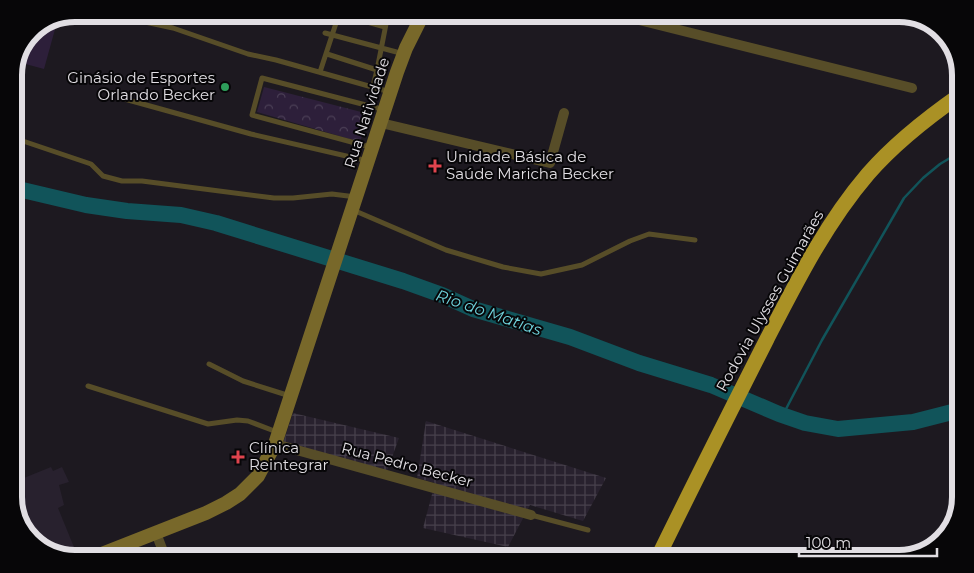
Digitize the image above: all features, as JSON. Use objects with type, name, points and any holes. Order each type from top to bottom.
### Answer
[{"type":"highway","name":"Rodovia Ulysses Guimarães","points":[[661,550],[729,413],[804,268],[841,208],[869,173],[897,144],[929,116],[951,101]]},
{"type":"main road","name":"Rua Natividade","points":[[112,550],[217,509],[240,494],[258,476],[277,438],[391,92],[404,54],[419,22]]},
{"type":"street","points":[[647,22],[912,88]]},
{"type":"street","points":[[383,117],[550,163],[564,113]]},
{"type":"street","name":"Rua Pedro Becker","points":[[277,438],[531,515]]},
{"type":"street","points":[[156,533],[163,550]]},
{"type":"lane","points":[[145,22],[173,28],[248,54],[391,92]]},
{"type":"lane","points":[[320,72],[337,22]]},
{"type":"lane","points":[[367,22],[385,27]]},
{"type":"lane","points":[[372,86],[382,48],[386,22]]},
{"type":"lane","points":[[324,33],[404,54]]},
{"type":"lane","points":[[326,54],[377,70]]},
{"type":"lane","points":[[373,147],[252,115],[262,78],[383,117]]},
{"type":"lane","points":[[121,98],[250,134],[368,161]]},
{"type":"lane","points":[[23,141],[91,164],[103,176],[122,181],[142,181],[274,198],[332,194],[446,250],[503,267],[541,274],[582,265],[630,241],[649,234],[695,240]]},
{"type":"lane","points":[[208,364],[244,381],[291,396]]},
{"type":"lane","points":[[88,386],[208,424],[237,420],[248,421],[277,438]]},
{"type":"lane","points":[[531,515],[588,530]]},
{"type":"shaded area","points":[[293,413],[399,438],[387,471],[283,443]]},
{"type":"shaded area","points":[[426,421],[606,478],[583,521],[530,505],[508,547],[423,528],[435,483],[417,478]]},
{"type":"shaded area","points":[[51,467],[53,471],[62,467],[69,482],[59,485],[64,505],[58,508],[75,550],[62,549],[55,546],[43,540],[33,530],[24,511],[23,478]]},
{"type":"green space","points":[[56,27],[44,69],[24,64],[24,62],[33,43],[40,36]]},
{"type":"green space","points":[[264,87],[369,114],[360,142],[257,112]]},
{"type":"waterway","points":[[779,414],[786,409],[822,340],[904,198],[923,178],[951,157]]},
{"type":"waterway","name":"Rio do Matias","points":[[23,190],[86,205],[127,211],[181,215],[216,223],[403,281],[473,309],[570,337],[639,363],[711,385],[805,423],[838,429],[913,422],[952,412]]},
{"type":"place","name":"Ginásio de Esportes Orlando Becker","points":[[225,87]]},
{"type":"place","name":"Unidade Básica de Saúde Maricha Becker","points":[[435,166]]},
{"type":"place","name":"Clínica Reintegrar","points":[[238,457]]}]
